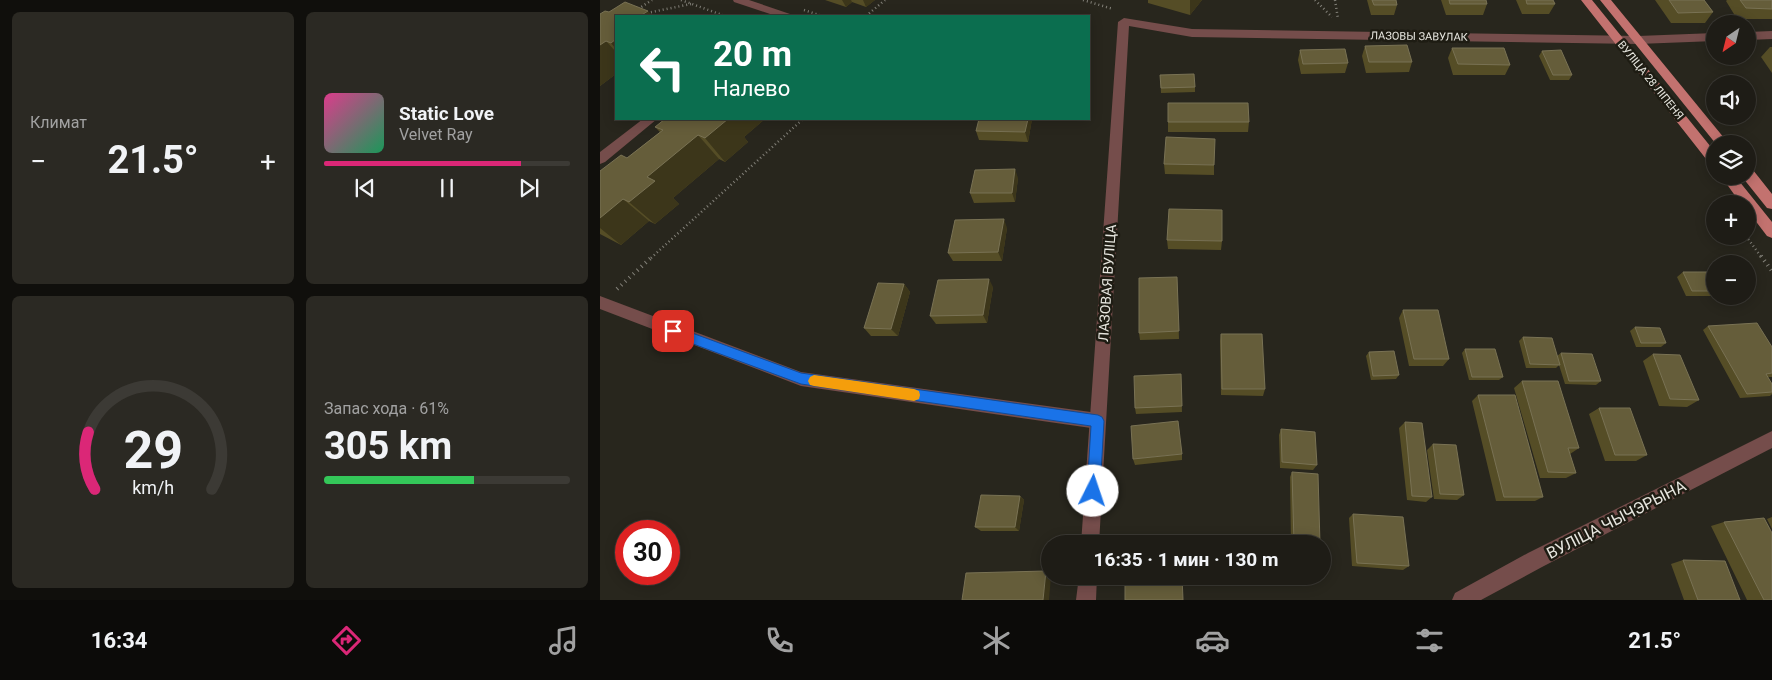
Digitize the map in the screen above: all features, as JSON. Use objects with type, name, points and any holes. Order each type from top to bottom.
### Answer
[{"type":"main road","name":"ВУЛІЦА 28 ЛІПЕНЯ","points":[[1586,0],[1706,150]]},
{"type":"main road","name":"ВУЛІЦА 28 ЛІПЕНЯ","points":[[1605,0],[1716,135]]},
{"type":"main road","points":[[1756,184],[1772,204]]},
{"type":"main road","points":[[1734,185],[1772,232]]},
{"type":"street","points":[[738,0],[783,15]]},
{"type":"street","name":"ЛАЗОВЫ ЗАВУЛАК","points":[[1124,22],[1192,32],[1618,40],[1706,37]]},
{"type":"street","name":"ЛАЗОВАЯ ВУЛІЦА","points":[[1091,535],[1124,22]]},
{"type":"street","points":[[1756,36],[1772,35]]},
{"type":"street","points":[[600,159],[651,120]]},
{"type":"street","points":[[600,302],[801,379],[1098,421]]},
{"type":"street","name":"ВУЛІЦА ЧЫЧЭРЫНА","points":[[1462,600],[1535,560],[1772,440]]},
{"type":"street","points":[[1086,600],[1087,585]]},
{"type":"path","points":[[636,11],[652,0]]},
{"type":"path","points":[[681,0],[722,15]]},
{"type":"path","points":[[867,15],[886,0]]},
{"type":"path","points":[[1315,0],[1339,25]]},
{"type":"path","points":[[643,14],[691,4]]},
{"type":"path","points":[[623,295],[614,292],[801,120]]},
{"type":"path","points":[[1752,245],[1772,272]]},
{"type":"building","points":[[1372,0],[1396,0],[1397,5],[1374,5]]},
{"type":"building","points":[[1449,0],[1486,0],[1487,4],[1450,4]]},
{"type":"building","points":[[1526,0],[1553,0],[1555,4],[1527,4]]},
{"type":"building","points":[[1669,0],[1704,0],[1713,12],[1678,13]]},
{"type":"building","points":[[1740,0],[1772,0],[1772,9],[1746,8]]},
{"type":"building","points":[[625,2],[648,11],[642,15],[615,15],[615,40],[611,43],[606,41],[600,45],[600,14],[605,11],[609,12]]},
{"type":"building","points":[[1407,45],[1412,62],[1369,62],[1365,46]]},
{"type":"building","points":[[1452,48],[1504,48],[1510,65],[1458,64]]},
{"type":"building","points":[[1345,49],[1348,63],[1303,64],[1300,50]]},
{"type":"building","points":[[1561,50],[1572,75],[1553,75],[1542,51]]},
{"type":"building","points":[[1194,74],[1195,87],[1161,88],[1160,75]]},
{"type":"building","points":[[1168,103],[1248,103],[1249,122],[1168,122]]},
{"type":"building","points":[[664,120],[727,120],[705,138],[698,135],[647,177],[655,181],[629,202],[623,199],[600,218],[600,171],[621,155],[627,158],[663,130],[655,127]]},
{"type":"building","points":[[979,120],[1028,120],[1025,132],[976,131]]},
{"type":"building","points":[[1166,137],[1215,139],[1214,165],[1164,164]]},
{"type":"building","points":[[1015,169],[1012,193],[970,193],[975,170]]},
{"type":"building","points":[[1169,209],[1222,210],[1222,241],[1167,240]]},
{"type":"building","points":[[1004,219],[998,252],[948,253],[955,220]]},
{"type":"building","points":[[1683,272],[1706,272],[1706,291],[1692,291]]},
{"type":"building","points":[[1177,277],[1179,331],[1139,333],[1139,278]]},
{"type":"building","points":[[989,279],[983,315],[930,316],[938,280]]},
{"type":"building","points":[[878,283],[904,284],[891,329],[864,328]]},
{"type":"building","points":[[1403,310],[1438,310],[1449,359],[1414,359]]},
{"type":"building","points":[[1757,323],[1772,347],[1772,373],[1766,374],[1772,384],[1772,392],[1747,394],[1708,326]]},
{"type":"building","points":[[1635,327],[1660,328],[1666,343],[1641,343]]},
{"type":"building","points":[[1221,334],[1262,334],[1265,389],[1222,389]]},
{"type":"building","points":[[1523,337],[1552,338],[1560,365],[1530,364]]},
{"type":"building","points":[[1465,349],[1495,349],[1503,377],[1472,377]]},
{"type":"building","points":[[1394,351],[1399,375],[1373,376],[1369,352]]},
{"type":"building","points":[[1561,353],[1592,354],[1601,381],[1569,381]]},
{"type":"building","points":[[1653,354],[1680,355],[1699,400],[1670,399]]},
{"type":"building","points":[[1181,374],[1182,406],[1135,408],[1134,376]]},
{"type":"building","points":[[1522,381],[1558,381],[1579,448],[1568,448],[1576,473],[1548,472]]},
{"type":"building","points":[[1478,395],[1515,395],[1543,497],[1504,497]]},
{"type":"building","points":[[1599,408],[1630,408],[1647,455],[1615,455]]},
{"type":"building","points":[[1178,421],[1182,454],[1133,459],[1131,426]]},
{"type":"building","points":[[1405,422],[1422,423],[1432,497],[1412,496]]},
{"type":"building","points":[[1281,429],[1315,432],[1317,465],[1282,462]]},
{"type":"building","points":[[1433,444],[1456,445],[1464,495],[1440,494]]},
{"type":"building","points":[[1292,472],[1318,474],[1320,535],[1294,535]]},
{"type":"building","points":[[981,495],[1020,496],[1015,527],[975,527]]},
{"type":"building","points":[[1353,514],[1403,517],[1409,566],[1357,563]]},
{"type":"building","points":[[1764,518],[1772,533],[1772,600],[1764,600],[1724,522]]},
{"type":"building","points":[[1683,560],[1725,561],[1740,600],[1698,600]]},
{"type":"building","points":[[1041,571],[1041,585],[1045,585],[1043,600],[962,600],[966,573]]},
{"type":"building","points":[[1125,585],[1182,585],[1183,600],[1125,600]]},
{"type":"slow traffic","points":[[814,381],[914,395]]},
{"type":"route","points":[[673,331],[801,379],[1098,421],[1093,491]]}]
